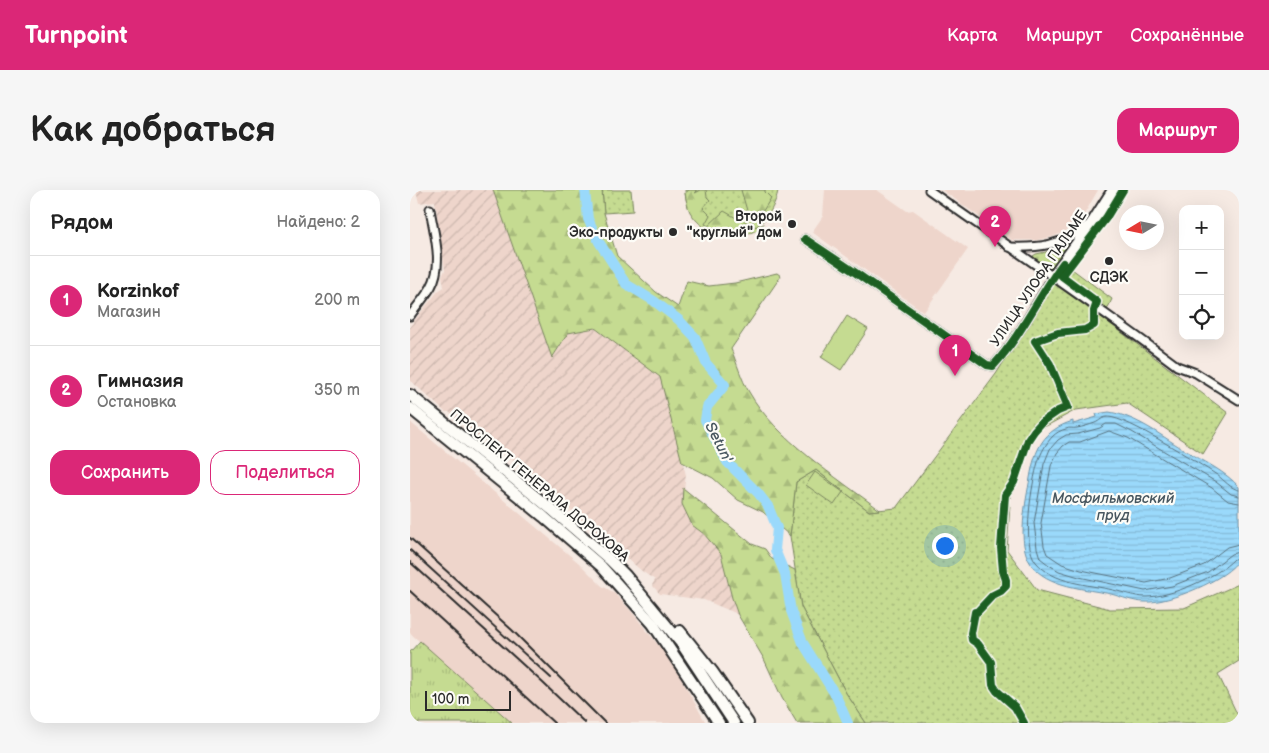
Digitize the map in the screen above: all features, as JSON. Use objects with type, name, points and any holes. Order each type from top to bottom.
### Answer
[{"type":"main road","name":"УЛИЦА УЛОФА ПАЛЬМЕ","points":[[1053,276],[1094,220],[1113,190]]},
{"type":"main road","name":"ПРОСПЕКТ ГЕНЕРАЛА ДОРОХОВА","points":[[410,394],[551,509],[610,560],[645,597],[681,642],[734,723]]},
{"type":"main road","name":"ПРОСПЕКТ ГЕНЕРАЛА ДОРОХОВА","points":[[410,408],[543,516],[601,566],[653,624],[719,723]]},
{"type":"main road","points":[[645,597],[671,621],[694,647],[748,723]]},
{"type":"main road","points":[[697,689],[714,723]]},
{"type":"street","points":[[929,190],[1053,276],[1177,366],[1196,373],[1239,400]]},
{"type":"street","points":[[410,316],[431,286],[437,271],[438,260],[430,209]]},
{"type":"street","points":[[1009,247],[1031,248],[1056,243],[1075,234],[1094,220]]},
{"type":"street","name":"УЛИЦА УЛОФА ПАЛЬМЕ","points":[[805,239],[987,365],[993,366],[1024,323],[1053,276]]},
{"type":"shaded area","points":[[416,190],[493,190],[552,358],[568,333],[595,328],[660,377],[686,475],[682,504],[692,525],[704,534],[721,554],[738,615],[704,600],[660,594],[652,585],[655,580],[643,572],[559,500],[528,477],[528,473],[500,448],[492,448],[484,440],[482,441],[449,412],[445,412],[410,380],[410,326],[438,291],[444,287],[442,276],[445,270],[435,201],[419,203]]},
{"type":"shaded area","points":[[825,190],[877,190],[907,211],[913,210],[968,249],[924,312],[812,232],[823,216]]},
{"type":"shaded area","points":[[942,190],[1098,190],[1081,220],[1064,232],[1037,240],[1012,240]]},
{"type":"shaded area","points":[[410,422],[579,563],[602,586],[613,592],[631,611],[671,661],[706,723],[512,723],[410,633]]},
{"type":"green space","points":[[493,190],[602,190],[604,213],[617,256],[656,292],[678,307],[687,281],[709,286],[735,283],[777,273],[781,276],[731,349],[741,376],[760,409],[774,425],[808,456],[880,510],[869,511],[816,470],[796,482],[790,536],[763,512],[738,500],[713,478],[682,462],[660,377],[595,328],[568,333],[552,358]]},
{"type":"green space","points":[[602,190],[631,190],[633,211],[604,213]]},
{"type":"green space","points":[[685,190],[778,191],[769,214],[758,226],[744,233],[733,234],[703,225],[697,221],[689,209]]},
{"type":"green space","points":[[689,190],[696,190],[695,193],[706,190],[707,197],[710,200],[703,208],[710,215],[705,224],[708,226],[724,211],[738,219],[748,214],[741,190],[765,190],[771,198],[761,214],[754,216],[750,228],[764,224],[759,229],[747,233],[725,234],[706,228],[690,212],[685,193]]},
{"type":"green space","points":[[1069,243],[1054,269],[1048,269],[1034,260],[1033,256],[1036,254]]},
{"type":"green space","points":[[1072,269],[1112,299],[1107,310],[1066,278]]},
{"type":"green space","points":[[1055,282],[1228,413],[1203,454],[1127,403],[1076,410],[1037,431],[1011,490],[1007,550],[1037,590],[1110,609],[1184,608],[1239,584],[1239,661],[1218,674],[1239,718],[1239,723],[866,723],[846,693],[801,607],[790,536],[796,482],[816,470],[869,511],[896,508],[996,374]]},
{"type":"green space","points":[[847,316],[868,329],[841,370],[821,357]]},
{"type":"green space","points":[[815,472],[843,492],[834,505],[806,485]]},
{"type":"green space","points":[[683,488],[752,544],[765,549],[772,559],[795,570],[801,607],[846,693],[866,723],[797,723],[782,698],[764,659],[738,615],[721,554],[704,534],[692,525],[682,504]]},
{"type":"green space","points":[[420,641],[512,723],[410,723],[410,652]]},
{"type":"water","name":"Мосфильмовский пруд","points":[[1109,412],[1130,418],[1150,428],[1222,472],[1239,487],[1239,559],[1233,567],[1211,582],[1182,595],[1155,602],[1141,602],[1068,586],[1046,578],[1031,564],[1026,555],[1024,545],[1023,522],[1032,468],[1042,442],[1054,430],[1063,425],[1073,421],[1073,424],[1097,417],[1096,414]]},
{"type":"waterway","name":"Setun'","points":[[585,190],[588,219],[599,242],[626,284],[654,301],[679,320],[695,337],[706,363],[725,385],[707,407],[705,420],[727,462],[758,493],[768,506],[777,528],[775,550],[785,574],[791,611],[803,643],[836,696],[848,723]]},
{"type":"railway","points":[[410,538],[512,630],[605,723]]},
{"type":"railway","points":[[410,550],[551,678]]},
{"type":"railway","points":[[410,562],[585,723]]},
{"type":"railway","points":[[410,591],[554,723]]},
{"type":"cycle path","points":[[1024,723],[1015,707],[993,685],[991,662],[978,644],[972,640],[971,633],[975,612],[1006,586],[1001,548],[1005,495],[1014,482],[1028,440],[1042,422],[1058,411],[1068,407],[1050,364],[1035,341],[1058,333],[1085,330],[1094,325],[1094,311],[1097,302],[1062,276],[1106,218],[1123,190]]},
{"type":"cycle path","points":[[805,239],[987,365],[993,366],[1021,329],[1063,263]]},
{"type":"place","name":"Второй \"круглый\" дом","points":[[792,224]]},
{"type":"place","name":"Эко-продукты","points":[[673,232]]},
{"type":"place","name":"Гимназия","points":[[995,247]]},
{"type":"place","name":"СДЭК","points":[[1109,261]]},
{"type":"place","name":"Korzinkof","points":[[955,376]]}]
